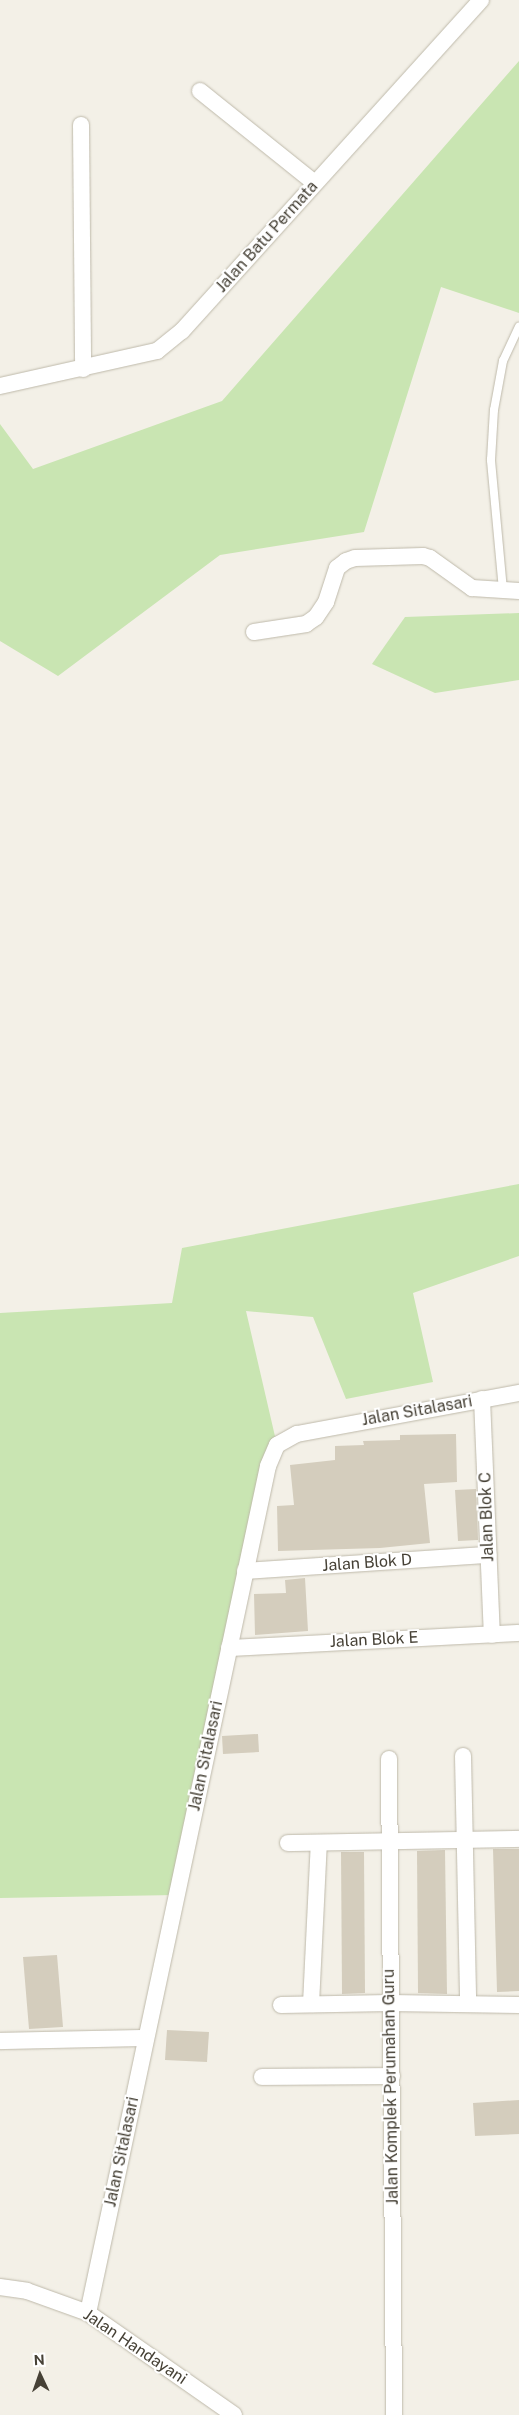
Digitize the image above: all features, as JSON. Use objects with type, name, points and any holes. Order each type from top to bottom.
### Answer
[{"type":"street","name":"Jalan Batu Permata","points":[[0,386],[157,351],[182,331],[481,0]]},
{"type":"street","points":[[200,91],[315,183]]},
{"type":"street","points":[[81,125],[83,369]]},
{"type":"street","points":[[254,632],[297,626],[316,617],[326,602],[337,568],[346,561],[355,558],[423,556],[472,588],[511,590]]},
{"type":"street","name":"Jalan Sitalasari","points":[[88,2312],[245,1571],[268,1466],[277,1445],[297,1434],[519,1393]]},
{"type":"street","name":"Jalan Blok C","points":[[482,1399],[492,1635]]},
{"type":"street","name":"Jalan Blok D","points":[[245,1571],[488,1555]]},
{"type":"street","name":"Jalan Blok E","points":[[229,1648],[519,1633]]},
{"type":"street","points":[[463,1756],[468,2004]]},
{"type":"street","name":"Jalan Komplek Perumahan Guru","points":[[389,1759],[394,2415]]},
{"type":"street","points":[[288,1843],[519,1839]]},
{"type":"street","points":[[311,2004],[319,1843]]},
{"type":"street","points":[[281,2005],[390,2003],[519,2006]]},
{"type":"street","points":[[0,2042],[146,2038]]},
{"type":"street","points":[[262,2077],[392,2076]]},
{"type":"street","name":"Jalan Handayani","points":[[0,2287],[27,2291],[88,2312],[234,2415]]},
{"type":"lane","points":[[511,590],[491,460],[494,410],[503,361],[519,327]]},
{"type":"green space","points":[[519,61],[519,313],[441,287],[364,532],[220,555],[58,676],[0,641],[0,424],[33,469],[222,401]]},
{"type":"green space","points":[[519,613],[519,680],[435,693],[372,664],[405,617]]},
{"type":"green space","points":[[519,1184],[519,1256],[413,1293],[433,1382],[346,1399],[313,1317],[246,1311],[277,1445],[176,1895],[0,1898],[0,1313],[172,1303],[182,1248]]},
{"type":"building","points":[[456,1434],[457,1482],[424,1484],[430,1543],[380,1548],[278,1551],[277,1506],[294,1505],[290,1465],[335,1460],[335,1446],[364,1445],[363,1441],[400,1440],[400,1435]]},
{"type":"building","points":[[476,1489],[478,1540],[458,1541],[455,1490]]},
{"type":"building","points":[[305,1578],[308,1631],[255,1635],[254,1594],[286,1593],[285,1580]]},
{"type":"building","points":[[258,1734],[259,1752],[223,1754],[222,1736]]},
{"type":"building","points":[[493,1849],[519,1849],[519,1991],[497,1992]]},
{"type":"building","points":[[445,1850],[447,1994],[418,1993],[417,1851]]},
{"type":"building","points":[[341,1852],[364,1852],[365,1993],[342,1994]]},
{"type":"building","points":[[57,1955],[63,2027],[29,2029],[23,1957]]},
{"type":"building","points":[[167,2030],[209,2032],[207,2062],[165,2060]]},
{"type":"building","points":[[519,2100],[519,2134],[475,2136],[473,2103]]}]
